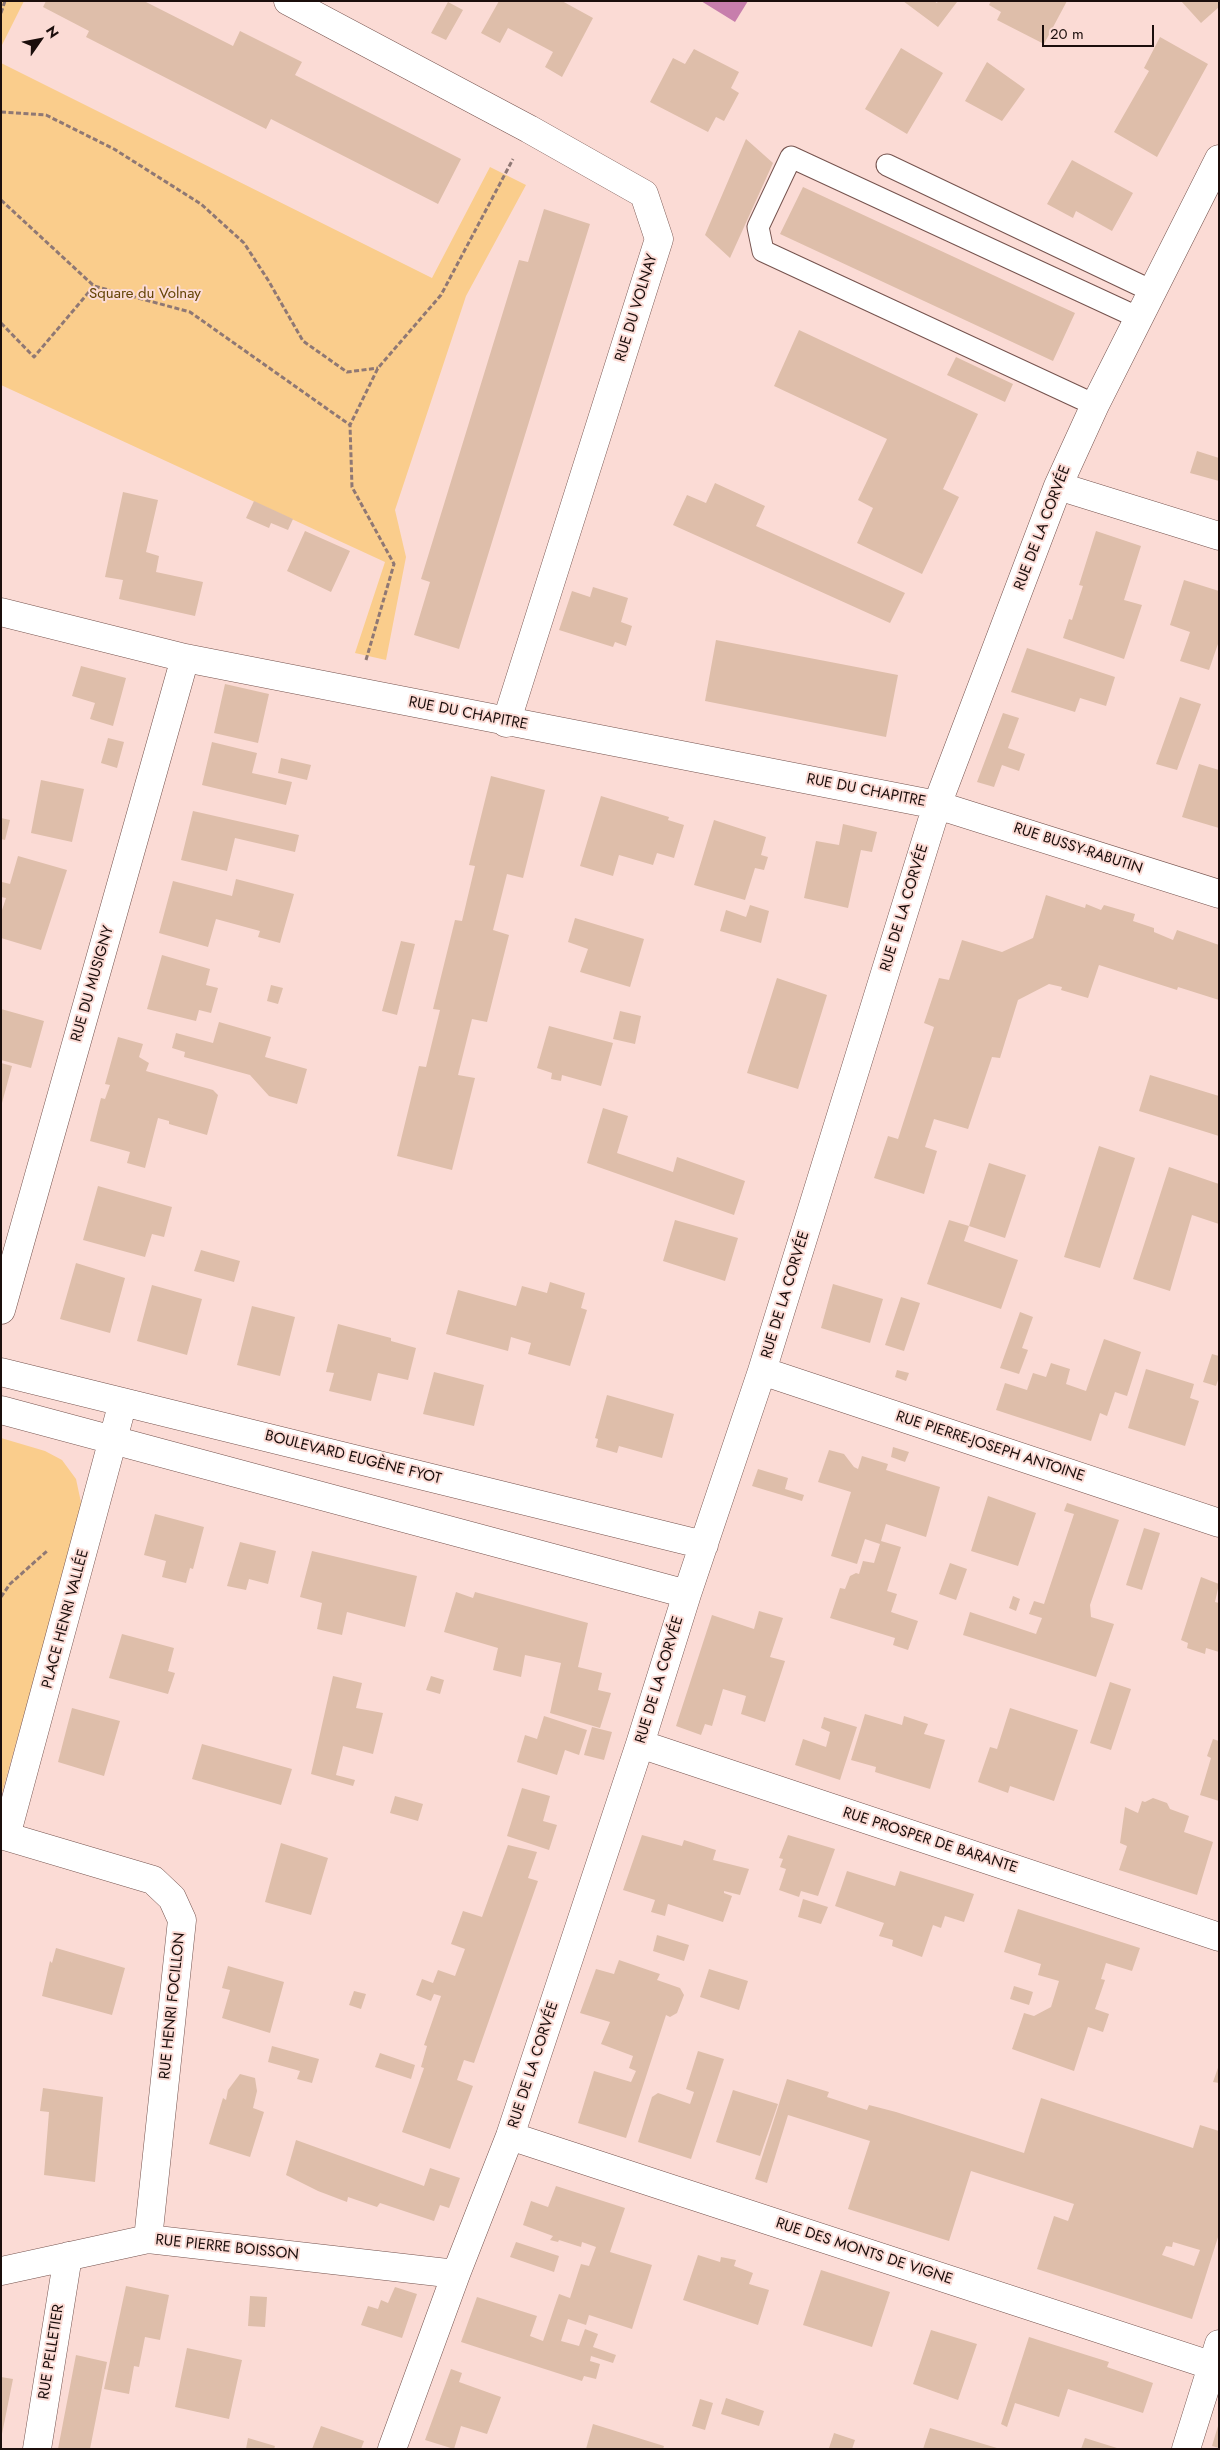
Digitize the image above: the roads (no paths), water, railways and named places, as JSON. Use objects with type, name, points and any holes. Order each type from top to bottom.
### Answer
[{"type":"street","name":"RUE DU VOLNAY","points":[[288,1],[529,129],[644,194],[659,239],[506,723]]},
{"type":"street","name":"RUE DE LA CORVÉE","points":[[392,2449],[456,2274],[510,2136],[762,1371],[938,805],[1058,486],[1095,405],[1219,159]]},
{"type":"street","points":[[1058,486],[1219,536]]},
{"type":"street","name":"RUE DU CHAPITRE","points":[[1,612],[185,658],[506,723],[938,805]]},
{"type":"street","name":"RUE DU MUSIGNY","points":[[1,1310],[185,658]]},
{"type":"street","name":"RUE BUSSY-RABUTIN","points":[[938,805],[1219,894]]},
{"type":"street","name":"RUE PIERRE-JOSEPH ANTOINE","points":[[762,1371],[1219,1523]]},
{"type":"street","name":"BOULEVARD EUGÈNE FYOT","points":[[1,1372],[704,1545]]},
{"type":"street","name":"PLACE HENRI VALLÉE","points":[[4,1836],[123,1402]]},
{"type":"street","points":[[1,1410],[687,1594]]},
{"type":"street","name":"RUE PROSPER DE BARANTE","points":[[640,1744],[1219,1937]]},
{"type":"street","name":"RUE HENRI FOCILLON","points":[[4,1836],[153,1880],[172,1898],[182,1920],[148,2239]]},
{"type":"street","name":"RUE DES MONTS DE VIGNE","points":[[510,2136],[1216,2359]]},
{"type":"street","name":"RUE PIERRE BOISSON","points":[[1,2271],[148,2239],[456,2274]]},
{"type":"street","name":"RUE PELLETIER","points":[[37,2449],[68,2256]]},
{"type":"street","points":[[1186,2449],[1216,2359]]},
{"type":"lane","points":[[1095,405],[762,251],[758,228],[791,157],[1138,318]]},
{"type":"lane","points":[[887,165],[1152,291]]},
{"type":"park label","name":"Square du Volnay","points":[[145,294]]}]
